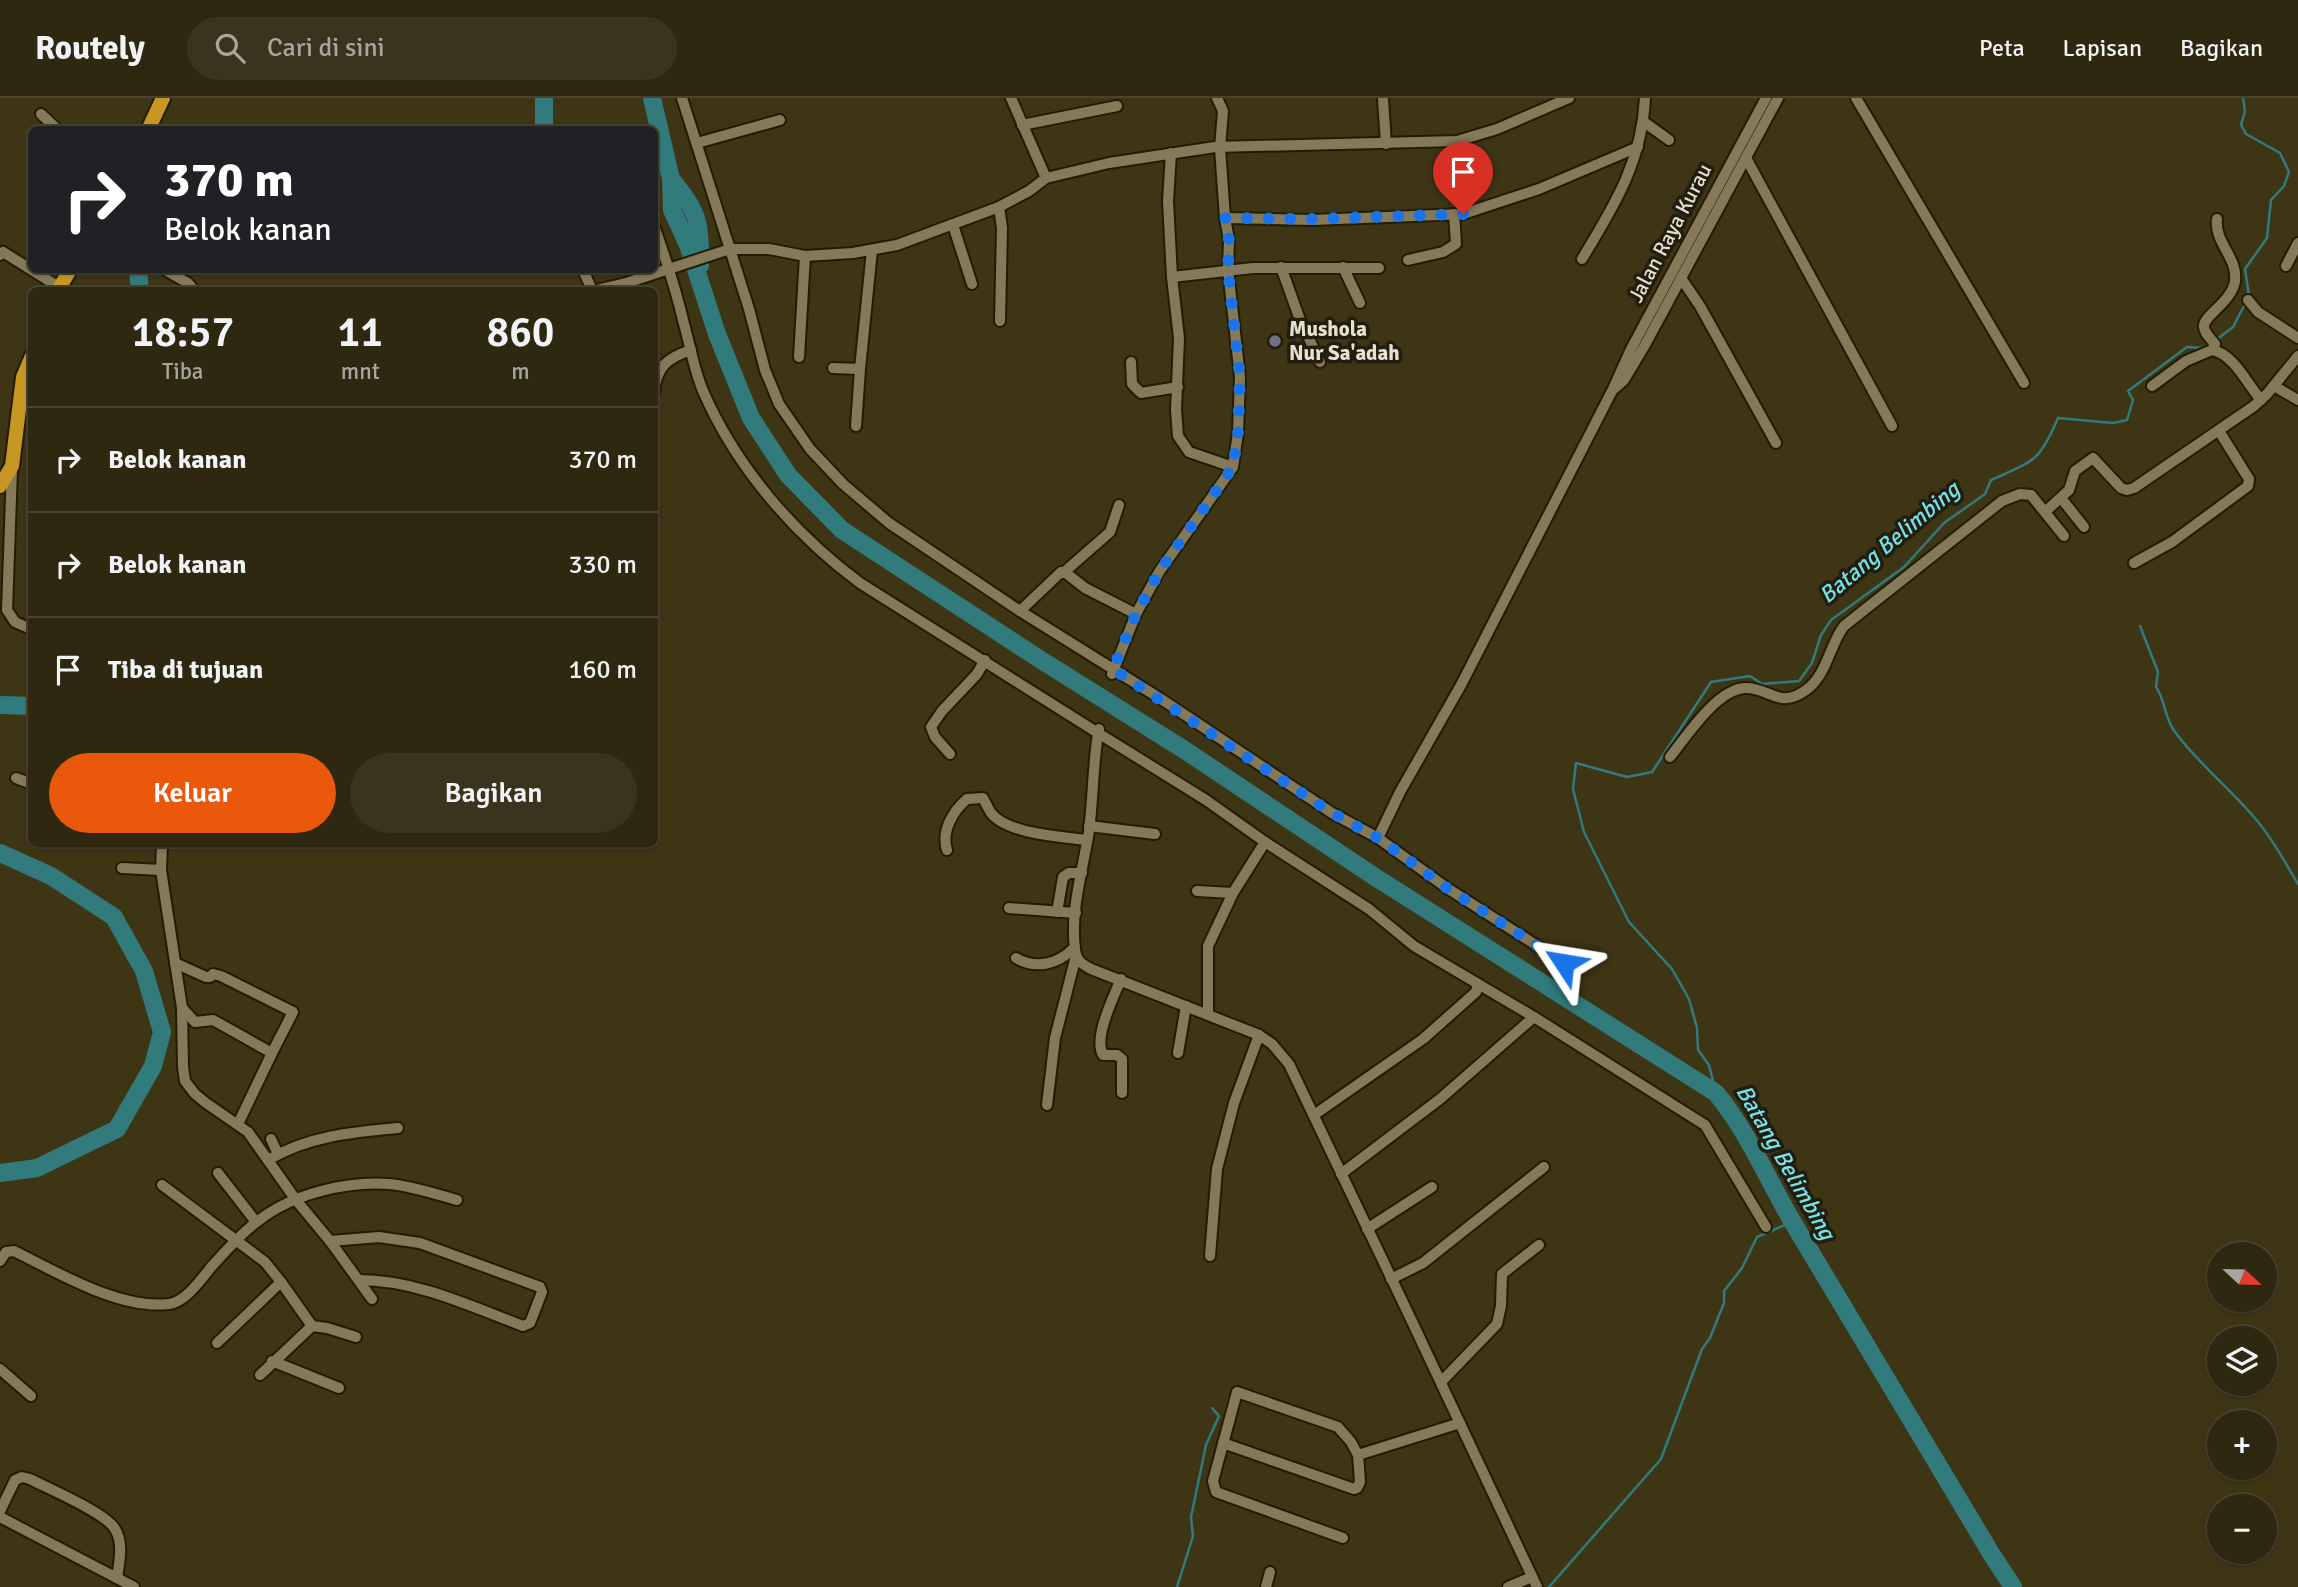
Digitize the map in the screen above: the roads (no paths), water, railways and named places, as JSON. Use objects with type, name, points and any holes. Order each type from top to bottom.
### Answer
[{"type":"main road","points":[[150,126],[163,98]]},
{"type":"main road","points":[[0,486],[12,466],[21,390],[28,368]]},
{"type":"street","points":[[682,98],[765,370],[779,404],[810,449],[843,484],[889,523],[1020,611],[1332,813],[1378,838],[1447,888],[1564,963]]},
{"type":"street","points":[[1011,98],[1046,178]]},
{"type":"street","points":[[1113,672],[1136,614],[1159,572],[1233,467],[1238,433],[1240,377],[1228,270],[1229,240],[1220,148],[1223,111],[1217,98]]},
{"type":"street","points":[[658,272],[730,249],[769,249],[806,256],[897,245],[999,207],[1029,191],[1046,178],[1109,163],[1220,148],[1458,141],[1497,129],[1569,98]]},
{"type":"street","points":[[1582,259],[1619,198],[1638,147],[1644,122],[1645,98]]},
{"type":"street","name":"Jalan Raya Kurau","points":[[1613,389],[1630,349],[1766,98]]},
{"type":"street","points":[[1378,838],[1400,792],[1461,685],[1613,389],[1620,385],[1630,372],[1778,98]]},
{"type":"street","points":[[1856,98],[2024,383]]},
{"type":"street","points":[[1383,99],[1386,144]]},
{"type":"street","points":[[1022,125],[1117,106]]},
{"type":"street","points":[[41,114],[54,126]]},
{"type":"street","points":[[696,144],[780,120]]},
{"type":"street","points":[[1644,122],[1670,140]]},
{"type":"street","points":[[1408,260],[1443,252],[1456,244],[1459,214],[1458,141]]},
{"type":"street","points":[[1225,218],[1312,219],[1459,214],[1539,189],[1638,147]]},
{"type":"street","points":[[1171,153],[1168,201],[1179,338],[1177,427],[1181,443],[1189,452],[1233,467]]},
{"type":"street","points":[[1746,158],[1892,426]]},
{"type":"street","points":[[999,207],[1002,228],[1000,321]]},
{"type":"street","points":[[2217,219],[2218,236],[2234,264],[2235,279],[2233,289],[2224,303],[2204,325],[2213,347],[2233,363],[2261,400]]},
{"type":"street","points":[[953,225],[972,284]]},
{"type":"street","points":[[658,235],[673,267],[691,350],[703,390],[734,447],[784,514],[828,559],[860,583],[1206,800],[1265,842],[1369,909],[1413,946],[1534,1017],[1706,1125],[1766,1227]]},
{"type":"street","points":[[2286,266],[2298,243]]},
{"type":"street","points":[[856,426],[872,250]]},
{"type":"street","points":[[0,255],[3,252],[28,269]]},
{"type":"street","points":[[799,357],[806,256]]},
{"type":"street","points":[[1172,277],[1281,267],[1379,268]]},
{"type":"street","points":[[1281,267],[1299,317],[1320,362]]},
{"type":"street","points":[[1343,267],[1360,303]]},
{"type":"street","points":[[35,273],[56,287]]},
{"type":"street","points":[[170,273],[191,287]]},
{"type":"street","points":[[610,287],[656,273]]},
{"type":"street","points":[[1681,278],[1700,306],[1776,443]]},
{"type":"street","points":[[2248,300],[2258,312],[2298,338]]},
{"type":"street","points":[[2152,386],[2186,360],[2213,347]]},
{"type":"street","points":[[658,376],[660,367],[672,357],[691,350]]},
{"type":"street","points":[[2046,511],[2071,487],[2074,473],[2092,459],[2097,460],[2121,488],[2131,490],[2261,400],[2298,356]]},
{"type":"street","points":[[1131,362],[1132,384],[1141,393],[1178,387]]},
{"type":"street","points":[[833,368],[860,369]]},
{"type":"street","points":[[2274,386],[2298,400]]},
{"type":"street","points":[[2134,563],[2172,542],[2249,486],[2249,479],[2219,431]]},
{"type":"street","points":[[12,466],[7,610],[15,622],[28,628]]},
{"type":"street","points":[[1671,757],[1699,720],[1729,693],[1744,688],[1759,690],[1781,699],[1805,692],[1822,673],[1844,626],[2002,501],[2027,494],[2046,511],[2064,536]]},
{"type":"street","points":[[2061,498],[2084,527]]},
{"type":"street","points":[[1020,611],[1059,573],[1110,532],[1119,505]]},
{"type":"street","points":[[1063,572],[1085,589],[1136,614]]},
{"type":"street","points":[[950,754],[935,737],[932,727],[942,711],[977,674],[985,660]]},
{"type":"street","points":[[1047,1105],[1055,1038],[1075,952],[1076,913],[1090,827],[1092,777],[1098,731]]},
{"type":"street","points":[[16,778],[28,782]]},
{"type":"street","points":[[947,850],[944,834],[956,811],[967,799],[983,798],[992,815],[1017,828],[1035,834],[1087,840]]},
{"type":"street","points":[[1090,827],[1155,834]]},
{"type":"street","points":[[1208,1014],[1208,946],[1233,893],[1265,842]]},
{"type":"street","points":[[162,847],[161,870],[183,1008],[183,1067],[186,1081],[194,1094],[238,1124],[273,1157],[296,1200],[372,1299]]},
{"type":"street","points":[[121,868],[161,870]]},
{"type":"street","points":[[1057,912],[1063,877],[1069,873],[1082,873]]},
{"type":"street","points":[[1197,891],[1233,893]]},
{"type":"street","points":[[1009,908],[1076,913]]},
{"type":"street","points":[[1016,958],[1026,964],[1045,965],[1075,952]]},
{"type":"street","points":[[1075,952],[1081,964],[1259,1035],[1272,1044],[1289,1064],[1442,1381],[1535,1582],[1508,1587]]},
{"type":"street","points":[[175,963],[206,977],[213,974],[221,976],[293,1012],[238,1124]]},
{"type":"street","points":[[1121,979],[1106,1016],[1100,1049],[1103,1055],[1117,1055],[1122,1059],[1122,1093]]},
{"type":"street","points":[[1314,1115],[1423,1039],[1476,992],[1478,984]]},
{"type":"street","points":[[1178,1053],[1186,1006]]},
{"type":"street","points":[[183,1008],[195,1022],[213,1020],[272,1053]]},
{"type":"street","points":[[1341,1174],[1440,1099],[1534,1017]]},
{"type":"street","points":[[1210,1256],[1217,1169],[1234,1103],[1259,1035]]},
{"type":"street","points":[[273,1157],[299,1144],[353,1132],[398,1128]]},
{"type":"street","points":[[271,1139],[273,1157]]},
{"type":"street","points":[[1391,1279],[1423,1263],[1544,1167]]},
{"type":"street","points":[[218,1173],[256,1222]]},
{"type":"street","points":[[0,1261],[6,1252],[13,1251],[103,1293],[135,1301],[168,1304],[181,1298],[236,1239],[256,1222],[296,1200],[335,1188],[388,1184],[457,1200]]},
{"type":"street","points":[[162,1185],[265,1262],[312,1326],[356,1337]]},
{"type":"street","points":[[1367,1228],[1432,1187]]},
{"type":"street","points":[[330,1241],[379,1237],[420,1243],[536,1285],[542,1292],[530,1323],[523,1326],[418,1288],[375,1280],[359,1280]]},
{"type":"street","points":[[1442,1381],[1497,1324],[1501,1306],[1502,1274],[1539,1245]]},
{"type":"street","points":[[217,1343],[282,1282]]},
{"type":"street","points":[[260,1375],[312,1326]]},
{"type":"street","points":[[272,1361],[339,1388]]},
{"type":"street","points":[[0,1369],[30,1396]]},
{"type":"street","points":[[1223,1443],[1354,1489],[1360,1482],[1358,1455],[1338,1427],[1237,1392],[1223,1443],[1213,1481],[1216,1492],[1343,1538]]},
{"type":"street","points":[[1358,1455],[1460,1423]]},
{"type":"street","points":[[0,1511],[15,1480],[22,1477],[99,1515],[112,1525],[119,1539],[117,1578]]},
{"type":"street","points":[[0,1517],[134,1587]]},
{"type":"street","points":[[1266,1587],[1270,1572]]},
{"type":"waterway","points":[[544,98],[544,126]]},
{"type":"waterway","points":[[652,98],[671,179],[672,210],[688,245],[717,334],[751,418],[788,475],[842,530],[1183,749],[1375,877],[1716,1093],[1748,1141],[1795,1226],[2013,1587]]},
{"type":"waterway","name":"Batang Belimbing","points":[[2243,98],[2245,111],[2241,125],[2246,134],[2280,153],[2289,172],[2284,186],[2271,200],[2267,238],[2245,269],[2249,296]]},
{"type":"waterway","points":[[671,179],[687,200],[696,218],[700,238],[700,265]]},
{"type":"waterway","points":[[138,273],[140,287]]},
{"type":"waterway","name":"Batang Belimbing","points":[[2216,340],[2233,327],[2246,302]]},
{"type":"waterway","name":"Batang Belimbing","points":[[1716,1093],[1709,1065],[1698,1050],[1697,1028],[1689,999],[1672,969],[1629,922],[1584,832],[1573,789],[1576,763],[1627,777],[1652,772],[1711,682],[1750,676],[1762,684],[1799,681],[1812,663],[1821,635],[1831,620],[1904,567],[1944,523],[1985,494],[1991,480],[2033,459],[2045,444],[2058,418],[2113,423],[2127,420],[2133,400],[2128,391],[2187,347],[2202,348],[2211,344]]},
{"type":"waterway","points":[[2140,626],[2158,672],[2156,687],[2171,727],[2260,824],[2298,884]]},
{"type":"waterway","points":[[0,705],[28,706]]},
{"type":"waterway","points":[[0,853],[51,876],[114,917],[144,971],[162,1032],[153,1066],[117,1129],[37,1168],[0,1173]]},
{"type":"waterway","points":[[1549,1587],[1661,1459],[1702,1349],[1710,1338],[1724,1303],[1724,1291],[1742,1268],[1757,1237],[1792,1222]]},
{"type":"waterway","points":[[1177,1587],[1193,1536],[1191,1517],[1206,1445],[1219,1416],[1212,1408]]},
{"type":"place","name":"Mushola Nur Sa'adah","points":[[1275,341]]}]
